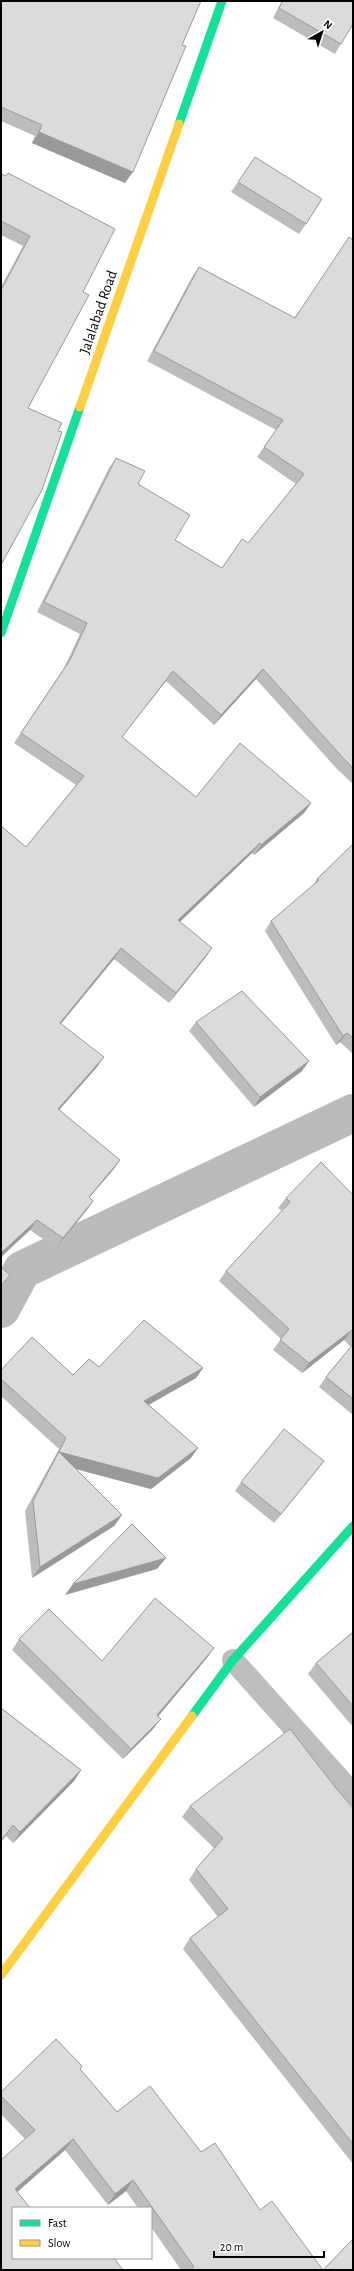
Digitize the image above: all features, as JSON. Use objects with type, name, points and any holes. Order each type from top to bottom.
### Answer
[{"type":"street","name":"Jalalabad Road","points":[[1,633],[222,1]]},
{"type":"street","points":[[1,1975],[233,1660],[353,1526]]},
{"type":"street","points":[[233,1660],[353,1794]]},
{"type":"building","points":[[1,1],[201,1],[182,45],[186,46],[133,172],[39,132],[42,125],[1,107]]},
{"type":"building","points":[[283,1],[353,1],[353,24],[341,44],[279,8]]},
{"type":"building","points":[[255,157],[322,199],[306,224],[238,182]]},
{"type":"building","points":[[8,173],[115,229],[83,292],[89,295],[28,408],[62,423],[58,431],[62,432],[42,490],[1,565],[1,290],[30,236],[1,221],[1,174],[6,176]]},
{"type":"building","points":[[349,237],[353,240],[353,768],[263,669],[221,715],[173,671],[122,737],[196,797],[240,743],[311,803],[261,845],[260,843],[178,920],[212,948],[176,993],[121,948],[60,1023],[104,1057],[58,1109],[120,1160],[89,1197],[93,1201],[63,1238],[37,1220],[1,1253],[1,826],[26,847],[84,776],[21,733],[70,660],[87,623],[44,602],[116,458],[145,471],[138,484],[190,515],[175,540],[222,568],[242,539],[248,543],[304,474],[264,447],[283,420],[154,351],[199,267],[295,318]]},
{"type":"building","points":[[353,844],[353,1038],[347,1033],[343,1036],[271,921],[319,880],[317,879]]},
{"type":"building","points":[[242,991],[309,1061],[260,1097],[196,1022]]},
{"type":"building","points":[[321,1162],[353,1195],[353,1331],[352,1330],[309,1363],[280,1340],[289,1329],[226,1271],[290,1202],[286,1198]]},
{"type":"building","points":[[1,1267],[10,1275],[1,1286]]},
{"type":"building","points":[[144,1320],[203,1368],[144,1401],[198,1448],[158,1478],[59,1452],[122,1515],[40,1567],[33,1501],[66,1438],[1,1379],[1,1370],[32,1337],[73,1375],[89,1359],[99,1367]]},
{"type":"building","points":[[353,1344],[353,1399],[326,1377]]},
{"type":"building","points":[[284,1429],[324,1461],[281,1514],[241,1482]]},
{"type":"building","points":[[132,1524],[166,1558],[73,1584]]},
{"type":"building","points":[[155,1598],[214,1648],[157,1715],[161,1719],[131,1749],[19,1639],[49,1609],[102,1661]]},
{"type":"building","points":[[353,1632],[353,1706],[316,1663]]},
{"type":"building","points":[[1,1708],[81,1770],[20,1832],[13,1825],[1,1841]]},
{"type":"building","points":[[290,1729],[353,1808],[353,2144],[190,1938],[228,1909],[196,1869],[223,1838],[190,1806]]},
{"type":"building","points":[[56,2039],[82,2066],[80,2069],[117,2112],[150,2086],[201,2152],[215,2143],[260,2210],[272,2201],[323,2270],[190,2270],[194,2267],[133,2180],[115,2194],[73,2139],[15,2189],[29,2207],[12,2207],[12,2259],[115,2259],[123,2270],[1,2270],[1,2160],[35,2130],[1,2096],[1,2092]]},
{"type":"building","points":[[353,2239],[353,2270],[323,2270]]},
{"type":"waterway","points":[[1,1309],[22,1270],[353,1113]]},
{"type":"traffic: fast","points":[[179,124],[222,1]]},
{"type":"traffic: fast","points":[[1,633],[80,407]]},
{"type":"traffic: fast","points":[[192,1716],[233,1660],[353,1526]]},
{"type":"traffic: slow","points":[[80,407],[179,124]]},
{"type":"traffic: slow","points":[[1,1975],[192,1716]]}]
